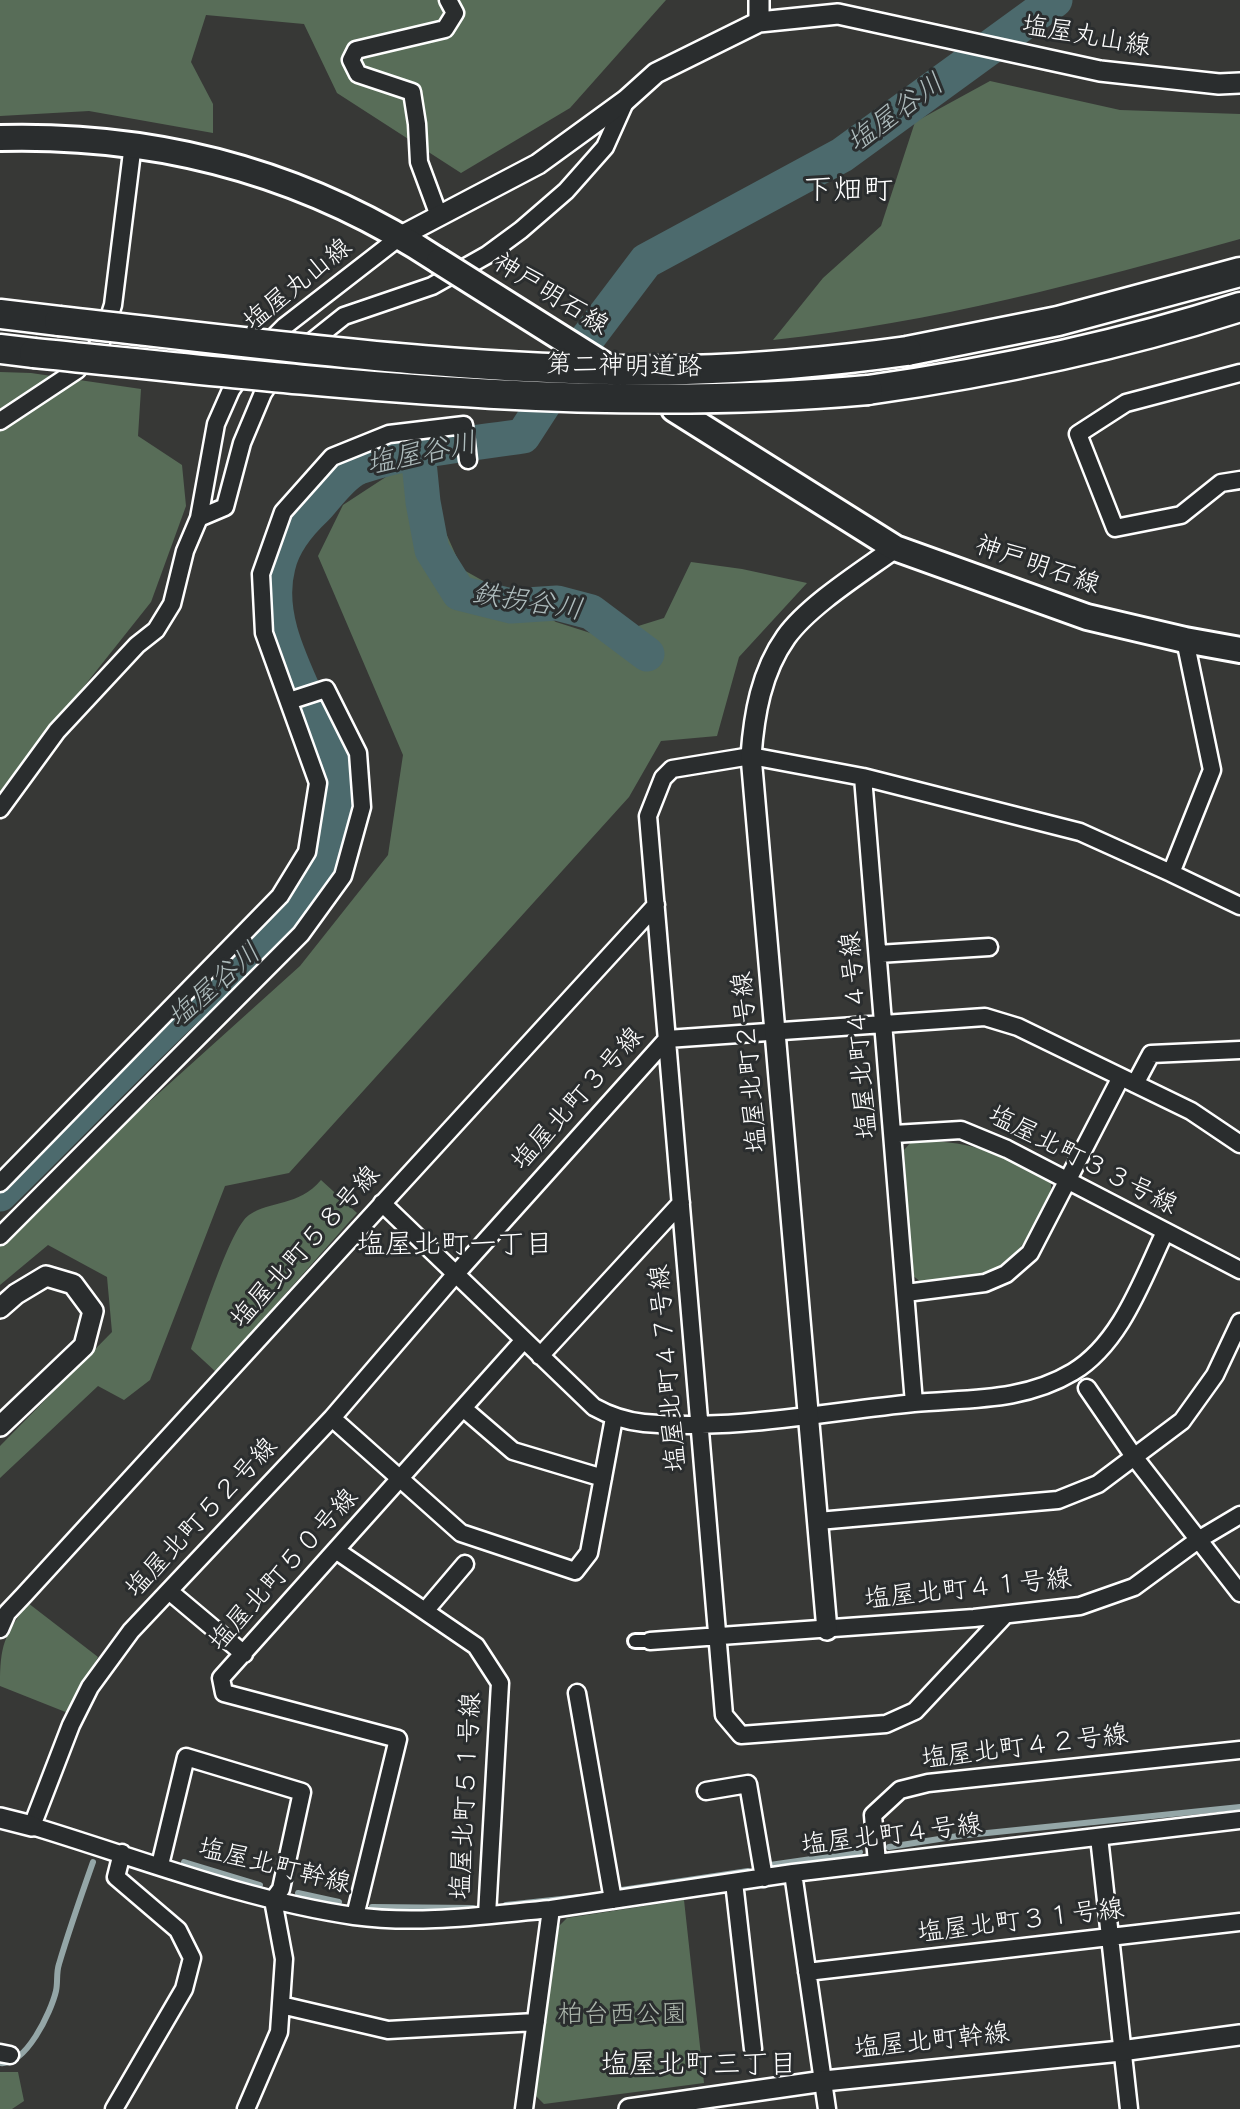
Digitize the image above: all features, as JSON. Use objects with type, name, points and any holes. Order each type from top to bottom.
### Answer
[{"type":"highway","name":"第二神明道路","points":[[0,314],[343,352],[604,370],[766,366],[907,351],[1058,321],[1240,272]]},
{"type":"highway","name":"第二神明道路","points":[[0,349],[339,384],[527,398],[779,398],[868,390],[981,372],[1066,354],[1240,307]]},
{"type":"main road","name":"神戸明石線","points":[[0,138],[85,139],[133,145],[223,162],[312,190],[401,236],[895,548],[1087,617],[1240,650]]},
{"type":"street","points":[[439,216],[419,162],[412,92],[358,74],[351,60],[356,50],[445,29],[455,13],[448,0]]},
{"type":"street","points":[[759,0],[759,22]]},
{"type":"street","name":"塩屋丸山線","points":[[0,809],[57,731],[137,645],[156,630],[172,604],[185,551],[200,518],[216,424],[230,390],[253,358],[285,326],[401,236],[538,164],[626,100],[656,72],[759,22],[838,14],[1100,71],[1219,84],[1240,83]]},
{"type":"street","points":[[200,518],[225,507],[242,443],[263,393],[280,367],[344,316],[432,286],[488,255],[566,191],[605,147],[626,100]]},
{"type":"street","points":[[0,421],[78,370],[101,342],[113,305],[133,145]]},
{"type":"street","points":[[1240,373],[1126,403],[1078,434],[1115,528],[1181,515],[1221,483],[1240,480]]},
{"type":"street","points":[[0,1183],[280,896],[307,852],[318,783],[264,633],[261,574],[283,512],[332,457],[389,434],[464,425],[468,460]]},
{"type":"street","name":"塩屋北町２号線","points":[[827,1630],[751,756],[754,715],[760,692],[786,636],[825,599],[895,548]]},
{"type":"street","points":[[1171,873],[1212,770],[1185,640]]},
{"type":"street","points":[[0,1237],[301,934],[343,876],[362,807],[358,752],[326,689],[289,701]]},
{"type":"street","points":[[751,756],[863,777],[1080,832],[1240,906]]},
{"type":"street","name":"塩屋北町４７号線","points":[[751,756],[672,769],[663,778],[648,816],[724,1715],[741,1735],[886,1724],[915,1711],[1005,1615]]},
{"type":"street","name":"塩屋北町４４号線","points":[[863,777],[914,1403]]},
{"type":"street","name":"塩屋北町５８号線","points":[[0,1629],[7,1614],[656,905]]},
{"type":"street","points":[[878,954],[989,947]]},
{"type":"street","name":"塩屋北町３号線","points":[[454,1276],[667,1039],[985,1017],[1018,1027],[1191,1111],[1240,1144]]},
{"type":"street","points":[[906,1293],[985,1283],[1006,1274],[1030,1253],[1067,1181],[1128,1080],[1151,1054],[1240,1051]]},
{"type":"street","name":"塩屋北町３３号線","points":[[894,1134],[961,1130],[1007,1149],[1240,1270]]},
{"type":"street","points":[[382,1203],[454,1276],[594,1407],[614,1418],[643,1423],[700,1424],[809,1416],[914,1403],[1001,1398],[1044,1386],[1074,1371],[1097,1352],[1118,1325],[1165,1231]]},
{"type":"street","points":[[540,1356],[681,1203]]},
{"type":"street","points":[[0,1308],[16,1294],[46,1276],[73,1284],[93,1311],[84,1346],[0,1426]]},
{"type":"street","name":"塩屋北町５２号線","points":[[32,1826],[71,1725],[90,1687],[131,1631],[332,1418],[454,1276]]},
{"type":"street","points":[[818,1521],[1058,1500],[1098,1484],[1182,1421],[1215,1376],[1240,1322]]},
{"type":"street","name":"塩屋北町５０号線","points":[[355,1916],[398,1739],[224,1693],[221,1678],[523,1340]]},
{"type":"street","points":[[1087,1388],[1135,1458],[1240,1592]]},
{"type":"street","points":[[463,1408],[513,1451],[603,1478]]},
{"type":"street","points":[[332,1418],[461,1533],[575,1571],[589,1553],[614,1418]]},
{"type":"street","name":"塩屋北町４１号線","points":[[643,1641],[827,1630],[1080,1606],[1134,1587],[1198,1539],[1240,1515]]},
{"type":"street","name":"塩屋北町５１号線","points":[[337,1551],[476,1646],[500,1683],[486,1915]]},
{"type":"street","points":[[425,1611],[465,1564]]},
{"type":"street","points":[[169,1591],[244,1654]]},
{"type":"street","points":[[578,1693],[613,1900]]},
{"type":"street","name":"塩屋北町４２号線","points":[[877,1863],[873,1815],[900,1790],[928,1783],[1240,1750]]},
{"type":"street","points":[[160,1865],[186,1757],[302,1792],[281,1889],[273,1900],[284,1959],[279,2032],[252,2108]]},
{"type":"street","points":[[706,1791],[748,1784],[764,1878]]},
{"type":"street","name":"塩屋北町幹線","points":[[0,1818],[273,1900],[355,1916],[423,1920],[551,1909]]},
{"type":"street","name":"塩屋北町４号線","points":[[551,1909],[793,1873],[1240,1820]]},
{"type":"street","points":[[1099,1837],[1129,2109]]},
{"type":"street","points":[[114,2109],[184,1989],[192,1958],[178,1930],[116,1877],[122,1853]]},
{"type":"street","points":[[793,1873],[827,2109]]},
{"type":"street","points":[[734,1882],[754,2049]]},
{"type":"street","points":[[524,2109],[551,1909]]},
{"type":"street","name":"塩屋北町３１号線","points":[[807,1972],[1240,1922]]},
{"type":"street","points":[[281,2005],[388,2030],[536,2022]]},
{"type":"street","name":"塩屋北町幹線","points":[[629,2109],[824,2081],[1121,2051],[1240,2035]]},
{"type":"green space","points":[[0,0],[666,0],[570,108],[461,173],[337,93],[304,24],[206,15],[191,62],[213,104],[213,133],[89,111],[0,116]]},
{"type":"green space","points":[[990,81],[1120,110],[1240,114],[1240,239],[1124,271],[950,312],[832,333],[773,340],[823,278],[881,226],[915,122]]},
{"type":"green space","points":[[0,372],[31,373],[141,389],[138,436],[182,465],[186,506],[151,602],[0,792]]},
{"type":"green space","points":[[433,468],[441,522],[462,569],[556,622],[603,637],[664,618],[691,562],[742,569],[807,583],[739,657],[717,736],[661,741],[629,797],[289,1173],[225,1186],[150,1380],[124,1400],[98,1386],[0,1478],[0,1446],[112,1332],[107,1277],[48,1245],[0,1285],[0,1246],[138,1112],[300,966],[388,855],[403,755],[318,556],[343,505],[395,471]]},
{"type":"green space","points":[[912,1141],[953,1143],[985,1150],[1051,1183],[1049,1199],[1042,1213],[1024,1242],[1002,1266],[990,1273],[961,1279],[921,1282],[912,1275],[904,1150]]},
{"type":"green space","points":[[321,1180],[357,1213],[216,1372],[191,1349],[217,1277],[241,1223],[257,1210],[303,1195]]},
{"type":"green space","points":[[28,1603],[98,1657],[68,1713],[0,1686],[5,1642]]},
{"type":"green space","name":"柏台西公園","points":[[684,1900],[704,2083],[544,2104],[535,2095],[559,1926],[567,1918]]},
{"type":"green space","points":[[0,2072],[18,2072],[24,2101],[12,2109],[0,2109]]},
{"type":"waterway","name":"塩屋谷川","points":[[0,1194],[180,1015],[282,927],[316,885],[329,861],[339,822],[337,783],[327,746],[282,638],[275,602],[280,558],[304,520],[341,479],[359,467],[420,451],[523,436],[578,351],[646,261],[842,155],[1055,0]]},
{"type":"waterway","name":"鉄拐谷川","points":[[418,452],[423,502],[432,550],[459,593],[511,606],[557,603],[591,612],[647,654]]},
{"type":"waterway","points":[[889,1847],[958,1836],[1240,1807]]},
{"type":"waterway","points":[[770,1865],[860,1852]]},
{"type":"waterway","points":[[0,2063],[10,2062],[28,2047],[49,2012],[56,1991],[59,1964],[93,1862]]},
{"type":"waterway","points":[[184,1862],[260,1885]]},
{"type":"waterway","points":[[622,1890],[748,1871]]},
{"type":"waterway","points":[[298,1893],[339,1902]]},
{"type":"waterway","points":[[506,1905],[580,1897]]},
{"type":"waterway","points":[[372,1907],[473,1908]]},
{"type":"district","name":"下畑町","points":[[848,193]]},
{"type":"district","name":"塩屋北町一丁目","points":[[455,1247]]},
{"type":"district","name":"塩屋北町三丁目","points":[[699,2067]]}]
